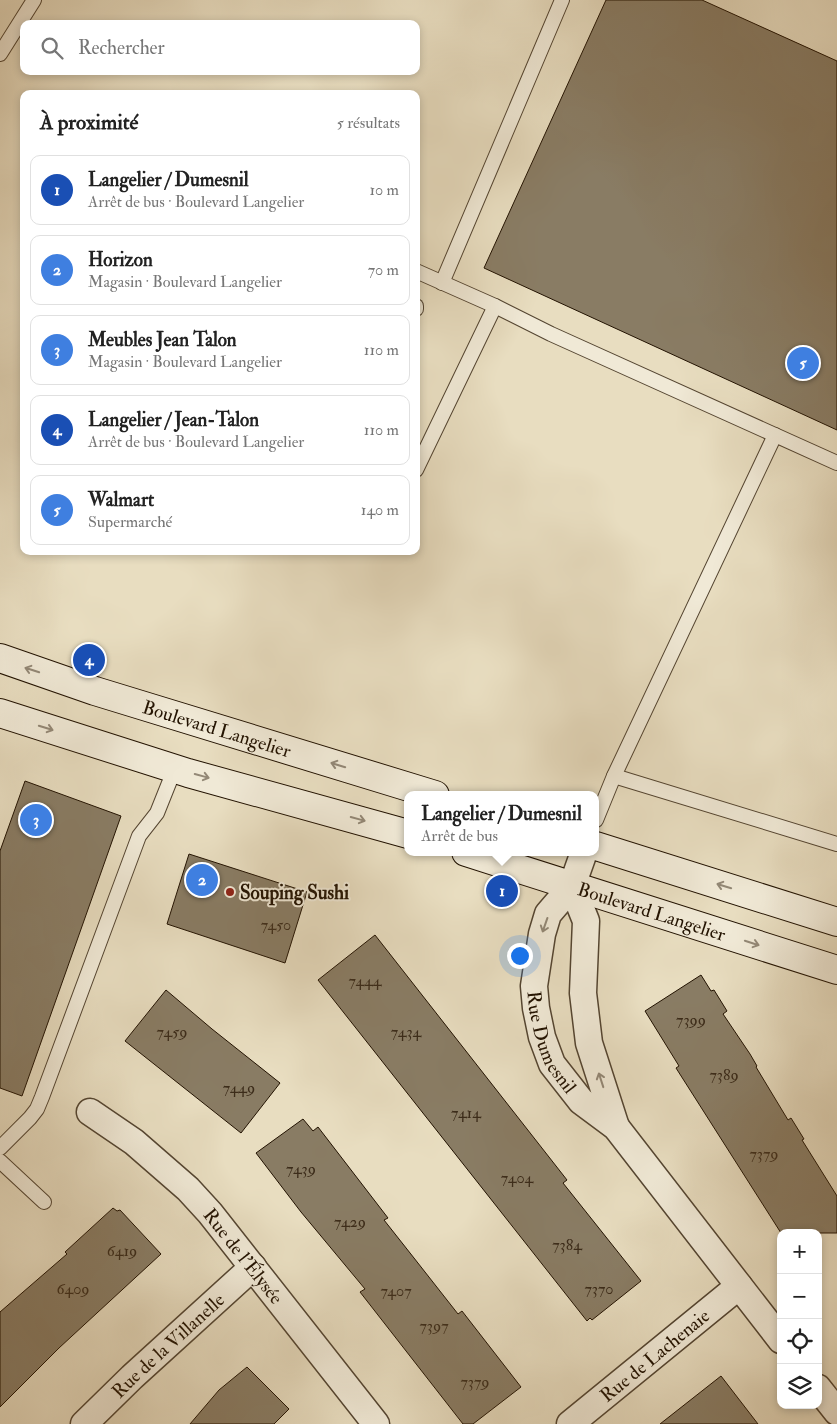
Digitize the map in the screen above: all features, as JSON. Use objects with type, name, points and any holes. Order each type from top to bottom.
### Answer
[{"type":"main road","name":"Boulevard Langelier","points":[[0,658],[95,691],[422,791]]},
{"type":"main road","points":[[0,713],[175,768],[404,833]]},
{"type":"main road","points":[[599,847],[837,922]]},
{"type":"main road","name":"Boulevard Langelier","points":[[478,856],[837,970]]},
{"type":"street","name":"Rue Dumesnil","points":[[583,856],[572,886],[548,914],[542,934],[534,986],[536,1008],[542,1036],[552,1064],[581,1101],[616,1127],[777,1335]]},
{"type":"street","name":"Rue Dumesnil","points":[[572,886],[586,921],[583,993],[589,1043],[616,1127]]},
{"type":"street","name":"Rue de l'Élysée","points":[[90,1112],[134,1142],[188,1190],[210,1213],[376,1424]]},
{"type":"street","name":"Rue de la Villanelle","points":[[84,1424],[132,1377],[254,1267]]},
{"type":"street","name":"Rue de Lachenaie","points":[[570,1424],[739,1286]]},
{"type":"street","points":[[822,1393],[837,1412]]},
{"type":"lane","points":[[21,20],[34,0]]},
{"type":"lane","points":[[442,282],[562,0]]},
{"type":"lane","points":[[0,54],[20,22]]},
{"type":"lane","points":[[420,273],[837,463]]},
{"type":"lane","points":[[420,462],[495,306]]},
{"type":"lane","points":[[599,813],[614,776],[775,435]]},
{"type":"lane","points":[[0,1148],[37,1109],[139,836],[157,814],[175,768]]},
{"type":"lane","points":[[614,776],[837,844]]},
{"type":"lane","points":[[0,1161],[44,1202]]},
{"type":"building","points":[[606,0],[702,0],[837,61],[837,430],[484,268]]},
{"type":"building","points":[[25,781],[121,816],[22,1096],[0,1088],[0,851]]},
{"type":"building","points":[[189,854],[307,892],[285,963],[167,924]]},
{"type":"building","points":[[375,935],[567,1180],[563,1183],[641,1281],[592,1320],[590,1318],[587,1321],[318,980]]},
{"type":"building","points":[[701,975],[711,991],[714,990],[727,1011],[723,1014],[750,1054],[788,1120],[791,1118],[804,1139],[802,1140],[837,1196],[837,1233],[822,1233],[822,1229],[778,1229],[676,1068],[679,1066],[645,1011]]},
{"type":"building","points":[[166,990],[280,1083],[241,1133],[125,1041]]},
{"type":"building","points":[[303,1119],[313,1131],[318,1127],[388,1218],[384,1220],[458,1314],[462,1311],[521,1387],[473,1424],[463,1424],[360,1292],[365,1289],[301,1212],[256,1153]]},
{"type":"building","points":[[113,1208],[117,1211],[120,1210],[161,1254],[59,1348],[0,1407],[0,1312],[67,1254],[65,1252]]},
{"type":"building","points":[[247,1367],[289,1409],[274,1424],[190,1424],[219,1390]]},
{"type":"building","points":[[721,1376],[758,1424],[660,1424]]},
{"type":"place","name":"Walmart","points":[[803,363]]},
{"type":"place","name":"Langelier / Jean-Talon","points":[[89,660]]},
{"type":"place","name":"Meubles Jean Talon","points":[[36,820]]},
{"type":"place","name":"Horizon","points":[[202,880]]},
{"type":"place","name":"Langelier / Dumesnil","points":[[502,891]]},
{"type":"place","name":"Souping Sushi","points":[[230,892]]}]
